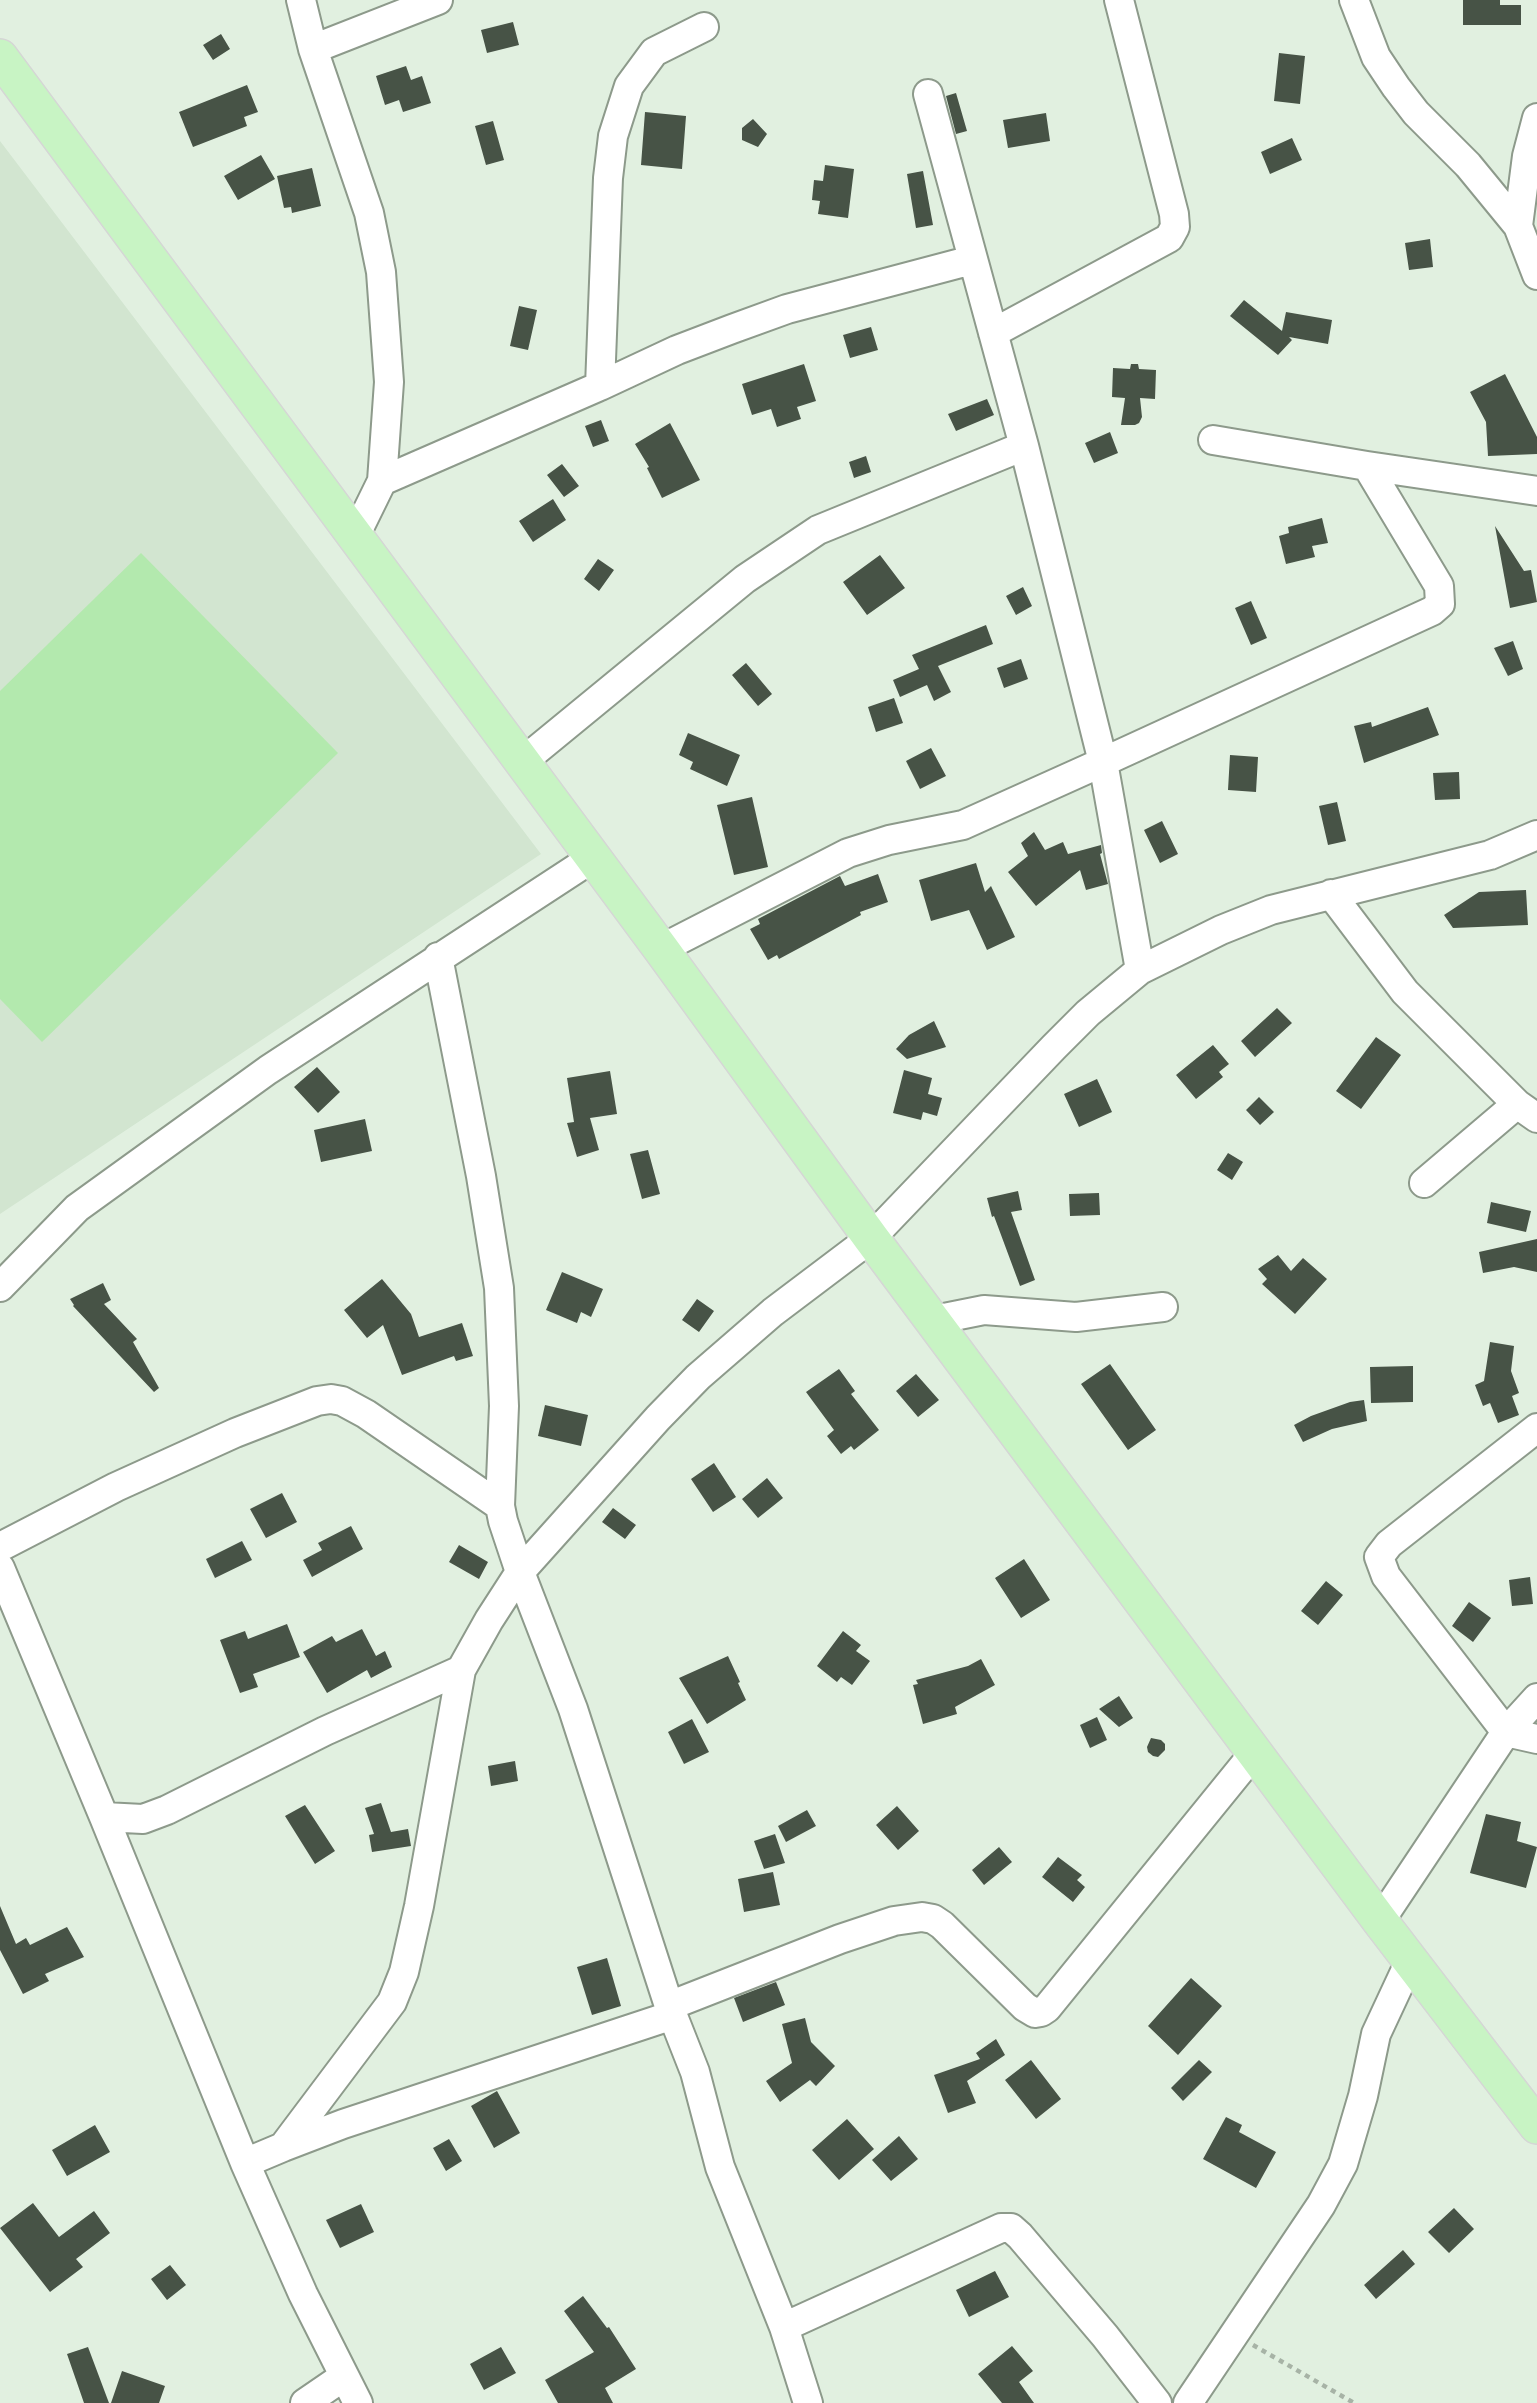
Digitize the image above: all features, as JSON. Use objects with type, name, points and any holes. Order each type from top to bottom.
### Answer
[{"type":"main road","points":[[0,57],[356,534],[871,1237],[1380,1921],[1537,2126]]},
{"type":"street","points":[[302,0],[313,49],[369,213],[381,272],[389,382],[382,481],[356,534]]},
{"type":"street","points":[[313,49],[438,0]]},
{"type":"street","points":[[993,333],[1169,238],[1175,226],[1119,0]]},
{"type":"street","points":[[1354,0],[1376,57],[1416,113],[1468,165],[1518,226],[1537,275]]},
{"type":"street","points":[[600,386],[608,178],[613,136],[629,86],[654,52],[704,27]]},
{"type":"street","points":[[928,94],[1024,446],[1103,762],[1140,970]]},
{"type":"street","points":[[1518,226],[1527,156],[1537,118]]},
{"type":"street","points":[[382,481],[677,350],[787,309],[972,260]]},
{"type":"street","points":[[1213,440],[1537,491]]},
{"type":"street","points":[[522,762],[745,579],[818,530],[1024,446]]},
{"type":"street","points":[[661,949],[848,853],[889,840],[964,825],[1432,611],[1440,604],[1439,586],[1367,466]]},
{"type":"street","points":[[283,2147],[392,2002],[404,1972],[419,1906],[461,1670],[520,1572],[657,1418],[698,1377],[773,1312],[871,1237],[1088,1013],[1140,970],[1271,910],[1490,855],[1537,835]]},
{"type":"street","points":[[0,1287],[77,1208],[268,1070],[594,857]]},
{"type":"street","points":[[1331,894],[1405,992],[1527,1111],[1424,1184]]},
{"type":"street","points":[[438,957],[481,1176],[499,1287],[504,1406],[500,1506],[508,1540],[573,1709],[671,2010],[695,2072],[720,2168],[784,2327],[808,2403]]},
{"type":"street","points":[[934,1320],[984,1310],[1076,1317],[1163,1307]]},
{"type":"street","points":[[0,1547],[116,1487],[235,1433],[317,1401],[331,1399],[342,1401],[366,1414],[500,1506]]},
{"type":"street","points":[[1537,1427],[1389,1544],[1378,1557],[1386,1576],[1506,1732],[1537,1739]]},
{"type":"street","points":[[0,1568],[245,2163],[303,2294],[358,2403]]},
{"type":"street","points":[[104,1817],[143,1819],[167,1810],[325,1731],[461,1670]]},
{"type":"street","points":[[1380,1921],[1506,1732],[1537,1698]]},
{"type":"street","points":[[245,2163],[343,2124],[671,2010],[840,1939],[894,1921],[922,1917],[933,1919],[1025,2007],[1035,2013],[1041,2012],[1255,1752]]},
{"type":"street","points":[[1188,2403],[1321,2205],[1343,2164],[1363,2096],[1376,2034],[1411,1959]]},
{"type":"street","points":[[784,2327],[1001,2228],[1011,2228],[1105,2336],[1157,2403]]},
{"type":"street","points":[[305,2403],[343,2376]]},
{"type":"path","points":[[1234,2334],[1354,2403]]},
{"type":"shaded area","points":[[0,141],[541,854],[0,1214]]},
{"type":"green space","points":[[141,553],[338,753],[42,1042],[0,999],[0,691]]},
{"type":"building","points":[[1463,0],[1500,0],[1500,5],[1521,5],[1521,25],[1463,25]]},
{"type":"building","points":[[513,22],[519,45],[487,53],[481,30]]},
{"type":"building","points":[[221,34],[230,49],[213,60],[203,45]]},
{"type":"building","points":[[1279,53],[1305,56],[1300,104],[1274,101]]},
{"type":"building","points":[[406,66],[411,80],[422,76],[431,103],[403,112],[399,100],[385,105],[376,76]]},
{"type":"building","points":[[247,85],[258,112],[244,117],[247,126],[193,147],[179,112]]},
{"type":"building","points":[[956,93],[967,131],[956,134],[946,96]]},
{"type":"building","points":[[645,112],[686,116],[682,169],[641,165]]},
{"type":"building","points":[[1046,113],[1050,141],[1008,148],[1003,120]]},
{"type":"building","points":[[753,119],[767,134],[758,147],[742,140],[742,128]]},
{"type":"building","points":[[493,121],[504,160],[486,165],[475,126]]},
{"type":"building","points":[[1292,138],[1302,160],[1270,174],[1261,152]]},
{"type":"building","points":[[261,155],[275,179],[238,200],[224,176]]},
{"type":"building","points":[[825,165],[854,169],[848,218],[818,214],[820,201],[812,200],[814,180],[823,181]]},
{"type":"building","points":[[312,168],[321,206],[292,213],[291,207],[284,208],[277,176]]},
{"type":"building","points":[[923,171],[933,225],[916,228],[907,174]]},
{"type":"building","points":[[1430,239],[1433,267],[1409,270],[1405,243]]},
{"type":"building","points":[[1244,300],[1282,331],[1286,312],[1332,320],[1328,344],[1289,337],[1292,340],[1278,355],[1230,316]]},
{"type":"building","points":[[519,306],[537,310],[528,350],[510,346]]},
{"type":"building","points":[[871,327],[878,350],[850,358],[843,335]]},
{"type":"building","points":[[804,364],[816,401],[797,407],[801,419],[777,427],[771,409],[752,415],[742,384]]},
{"type":"building","points":[[1131,364],[1138,364],[1139,369],[1156,370],[1155,399],[1140,398],[1142,417],[1139,423],[1121,425],[1125,398],[1112,397],[1113,368],[1130,369]]},
{"type":"building","points":[[1505,374],[1537,437],[1537,454],[1488,456],[1486,422],[1470,392]]},
{"type":"building","points":[[987,399],[994,415],[956,431],[948,414]]},
{"type":"building","points":[[601,420],[609,441],[593,447],[585,426]]},
{"type":"building","points":[[670,423],[700,480],[662,498],[647,468],[649,467],[635,444]]},
{"type":"building","points":[[1110,432],[1118,453],[1094,463],[1085,443]]},
{"type":"building","points":[[866,456],[871,472],[854,478],[849,462]]},
{"type":"building","points":[[562,464],[579,486],[564,497],[547,475]]},
{"type":"building","points":[[553,499],[566,520],[533,542],[519,521]]},
{"type":"building","points":[[1322,518],[1328,543],[1312,546],[1315,557],[1286,564],[1279,536],[1289,533],[1288,527]]},
{"type":"building","points":[[1495,526],[1524,571],[1531,570],[1537,602],[1510,608]]},
{"type":"building","points":[[880,555],[905,588],[867,615],[843,582]]},
{"type":"building","points":[[598,559],[614,570],[599,591],[584,579]]},
{"type":"building","points":[[1023,587],[1032,606],[1016,615],[1006,596]]},
{"type":"building","points":[[1251,601],[1267,638],[1251,645],[1235,608]]},
{"type":"building","points":[[986,625],[993,644],[938,666],[951,692],[934,701],[927,685],[900,697],[893,680],[919,669],[912,655]]},
{"type":"building","points":[[1513,641],[1523,669],[1508,676],[1494,648]]},
{"type":"building","points":[[1021,659],[1028,679],[1004,688],[997,668]]},
{"type":"building","points":[[746,663],[772,694],[758,706],[732,675]]},
{"type":"building","points":[[894,698],[903,723],[876,732],[868,707]]},
{"type":"building","points":[[1428,707],[1439,735],[1364,763],[1354,726],[1371,722],[1372,727]]},
{"type":"building","points":[[688,733],[740,755],[727,786],[690,769],[693,762],[679,755]]},
{"type":"building","points":[[931,748],[946,776],[920,789],[906,761]]},
{"type":"building","points":[[1230,755],[1258,757],[1256,792],[1228,790]]},
{"type":"building","points":[[1459,772],[1460,799],[1435,800],[1433,773]]},
{"type":"building","points":[[752,797],[768,867],[734,875],[717,805]]},
{"type":"building","points":[[1337,802],[1346,841],[1328,845],[1319,806]]},
{"type":"building","points":[[1162,821],[1178,854],[1160,863],[1144,830]]},
{"type":"building","points":[[1034,832],[1045,850],[1063,842],[1068,854],[1101,845],[1100,854],[1108,884],[1086,890],[1080,870],[1036,906],[1008,872],[1028,856],[1021,843]]},
{"type":"building","points":[[976,863],[985,892],[991,886],[1015,937],[987,950],[969,910],[931,921],[919,880]]},
{"type":"building","points":[[878,874],[888,902],[860,912],[861,915],[779,959],[777,955],[768,960],[750,929],[760,924],[758,919],[840,876],[845,886]]},
{"type":"building","points":[[1526,890],[1528,925],[1453,928],[1444,915],[1479,892]]},
{"type":"building","points":[[1277,1008],[1292,1023],[1255,1057],[1241,1041]]},
{"type":"building","points":[[934,1021],[946,1047],[907,1059],[896,1049],[909,1035]]},
{"type":"building","points":[[1376,1037],[1401,1055],[1361,1109],[1336,1091]]},
{"type":"building","points":[[1213,1045],[1229,1064],[1219,1072],[1223,1077],[1196,1099],[1176,1075]]},
{"type":"building","points":[[317,1067],[340,1092],[318,1113],[294,1087]]},
{"type":"building","points":[[904,1070],[932,1078],[928,1094],[942,1098],[937,1116],[923,1112],[921,1120],[893,1113]]},
{"type":"building","points":[[610,1071],[617,1114],[590,1118],[599,1150],[577,1157],[567,1123],[574,1122],[567,1078]]},
{"type":"building","points":[[1097,1079],[1112,1112],[1079,1127],[1064,1094]]},
{"type":"building","points":[[1259,1097],[1274,1112],[1260,1125],[1246,1110]]},
{"type":"building","points":[[365,1119],[372,1151],[321,1162],[314,1130]]},
{"type":"building","points":[[648,1150],[660,1194],[642,1199],[630,1154]]},
{"type":"building","points":[[1228,1153],[1243,1162],[1232,1180],[1217,1170]]},
{"type":"building","points":[[1018,1191],[1022,1210],[1011,1212],[1035,1280],[1020,1286],[987,1198]]},
{"type":"building","points":[[1099,1193],[1100,1215],[1070,1216],[1069,1194]]},
{"type":"building","points":[[1491,1202],[1531,1211],[1526,1232],[1487,1223]]},
{"type":"building","points":[[1537,1239],[1537,1272],[1514,1267],[1483,1273],[1479,1252]]},
{"type":"building","points":[[1278,1255],[1291,1271],[1303,1258],[1327,1279],[1295,1314],[1262,1284],[1267,1279],[1258,1269]]},
{"type":"building","points":[[562,1272],[603,1289],[591,1317],[581,1312],[577,1323],[546,1310]]},
{"type":"building","points":[[382,1279],[411,1314],[419,1337],[462,1323],[473,1356],[456,1361],[454,1356],[402,1375],[383,1325],[367,1338],[344,1310]]},
{"type":"building","points":[[103,1283],[111,1300],[104,1304],[137,1339],[133,1342],[159,1388],[154,1392],[73,1306],[70,1299]]},
{"type":"building","points":[[697,1299],[714,1311],[699,1332],[682,1320]]},
{"type":"building","points":[[1490,1342],[1514,1346],[1511,1371],[1519,1393],[1512,1396],[1519,1415],[1498,1423],[1490,1403],[1483,1406],[1475,1385],[1484,1381]]},
{"type":"building","points":[[1110,1364],[1156,1430],[1128,1450],[1081,1384]]},
{"type":"building","points":[[1413,1366],[1413,1402],[1371,1403],[1370,1367]]},
{"type":"building","points":[[839,1369],[855,1391],[851,1394],[879,1430],[854,1450],[851,1446],[841,1454],[827,1436],[834,1430],[806,1392]]},
{"type":"building","points":[[916,1374],[939,1400],[918,1417],[896,1391]]},
{"type":"building","points":[[1364,1400],[1367,1421],[1332,1429],[1303,1442],[1294,1425],[1350,1402]]},
{"type":"building","points":[[545,1405],[588,1415],[581,1446],[538,1436]]},
{"type":"building","points":[[714,1463],[736,1497],[713,1512],[691,1479]]},
{"type":"building","points":[[767,1478],[783,1498],[758,1518],[742,1499]]},
{"type":"building","points":[[282,1493],[297,1522],[266,1538],[250,1509]]},
{"type":"building","points":[[613,1508],[636,1525],[625,1539],[602,1522]]},
{"type":"building","points":[[351,1526],[363,1549],[312,1577],[303,1560],[322,1550],[318,1543]]},
{"type":"building","points":[[242,1541],[252,1560],[215,1578],[206,1559]]},
{"type":"building","points":[[459,1545],[488,1562],[479,1579],[449,1562]]},
{"type":"building","points":[[1024,1559],[1050,1600],[1021,1618],[995,1578]]},
{"type":"building","points":[[1530,1577],[1533,1604],[1512,1606],[1509,1580]]},
{"type":"building","points":[[1326,1581],[1343,1595],[1318,1625],[1301,1611]]},
{"type":"building","points":[[1469,1602],[1491,1618],[1473,1642],[1452,1626]]},
{"type":"building","points":[[287,1624],[300,1657],[253,1674],[258,1687],[240,1693],[220,1640],[245,1631],[248,1639]]},
{"type":"building","points":[[362,1629],[376,1656],[385,1651],[392,1667],[371,1678],[367,1670],[327,1693],[303,1652],[332,1636],[336,1642]]},
{"type":"building","points":[[843,1631],[861,1645],[856,1651],[870,1661],[852,1685],[841,1677],[837,1682],[817,1666]]},
{"type":"building","points":[[728,1656],[746,1700],[707,1724],[679,1678]]},
{"type":"building","points":[[981,1659],[995,1685],[955,1707],[957,1714],[923,1724],[913,1685],[918,1684],[916,1680],[968,1666]]},
{"type":"building","points":[[1119,1696],[1133,1718],[1119,1727],[1099,1709]]},
{"type":"building","points":[[1097,1717],[1107,1740],[1090,1748],[1080,1725]]},
{"type":"building","points":[[692,1719],[709,1752],[684,1764],[668,1732]]},
{"type":"building","points":[[1151,1738],[1161,1740],[1165,1744],[1165,1750],[1158,1757],[1148,1752]]},
{"type":"building","points":[[515,1761],[518,1781],[491,1786],[488,1766]]},
{"type":"building","points":[[381,1803],[391,1832],[408,1829],[411,1846],[372,1852],[369,1835],[374,1834],[365,1808]]},
{"type":"building","points":[[305,1805],[335,1851],[315,1864],[285,1816]]},
{"type":"building","points":[[897,1806],[919,1831],[898,1850],[876,1825]]},
{"type":"building","points":[[807,1810],[816,1826],[786,1842],[778,1826]]},
{"type":"building","points":[[1486,1814],[1521,1822],[1517,1841],[1537,1847],[1526,1888],[1470,1873]]},
{"type":"building","points":[[775,1834],[785,1863],[764,1869],[754,1841]]},
{"type":"building","points":[[999,1847],[1012,1862],[984,1885],[972,1870]]},
{"type":"building","points":[[1058,1857],[1082,1875],[1077,1880],[1085,1887],[1073,1902],[1042,1877]]},
{"type":"building","points":[[773,1872],[780,1905],[744,1912],[738,1879]]},
{"type":"building","points":[[0,1906],[16,1944],[26,1938],[30,1945],[67,1927],[84,1957],[45,1974],[49,1981],[23,1994],[0,1950]]},
{"type":"building","points":[[607,1958],[621,2006],[592,2015],[577,1967]]},
{"type":"building","points":[[1191,1978],[1222,2006],[1178,2055],[1148,2026]]},
{"type":"building","points":[[776,1982],[785,2005],[743,2022],[734,1998]]},
{"type":"building","points":[[805,2018],[811,2042],[835,2066],[816,2086],[810,2080],[780,2102],[766,2081],[792,2063],[782,2024]]},
{"type":"building","points":[[996,2039],[1005,2055],[967,2081],[976,2103],[948,2113],[934,2075],[980,2059],[976,2053]]},
{"type":"building","points":[[1031,2060],[1061,2099],[1036,2119],[1005,2080]]},
{"type":"building","points":[[1199,2060],[1212,2072],[1183,2101],[1171,2088]]},
{"type":"building","points":[[497,2091],[520,2133],[494,2148],[471,2106]]},
{"type":"building","points":[[1226,2117],[1242,2125],[1239,2132],[1276,2152],[1256,2188],[1203,2159]]},
{"type":"building","points":[[847,2119],[874,2149],[839,2180],[812,2150]]},
{"type":"building","points":[[95,2125],[110,2152],[67,2176],[52,2150]]},
{"type":"building","points":[[899,2136],[918,2159],[891,2181],[872,2160]]},
{"type":"building","points":[[449,2139],[462,2161],[446,2171],[433,2148]]},
{"type":"building","points":[[33,2203],[59,2237],[94,2211],[110,2233],[76,2259],[83,2267],[50,2292],[0,2228]]},
{"type":"building","points":[[361,2204],[374,2232],[340,2248],[326,2220]]},
{"type":"building","points":[[1454,2208],[1474,2229],[1449,2253],[1428,2232]]},
{"type":"building","points":[[1403,2250],[1415,2264],[1376,2299],[1364,2285]]},
{"type":"building","points":[[170,2265],[186,2285],[167,2300],[151,2279]]},
{"type":"building","points":[[995,2271],[1009,2297],[969,2317],[956,2290]]},
{"type":"building","points":[[583,2296],[607,2328],[609,2327],[636,2369],[605,2388],[613,2403],[558,2403],[545,2380],[594,2352],[564,2311]]},
{"type":"building","points":[[1012,2346],[1033,2371],[1019,2382],[1034,2403],[1002,2403],[978,2374]]},
{"type":"building","points":[[88,2347],[109,2403],[84,2403],[67,2354]]},
{"type":"building","points":[[501,2347],[516,2373],[484,2390],[470,2364]]},
{"type":"building","points":[[122,2371],[165,2386],[159,2403],[111,2403]]}]
